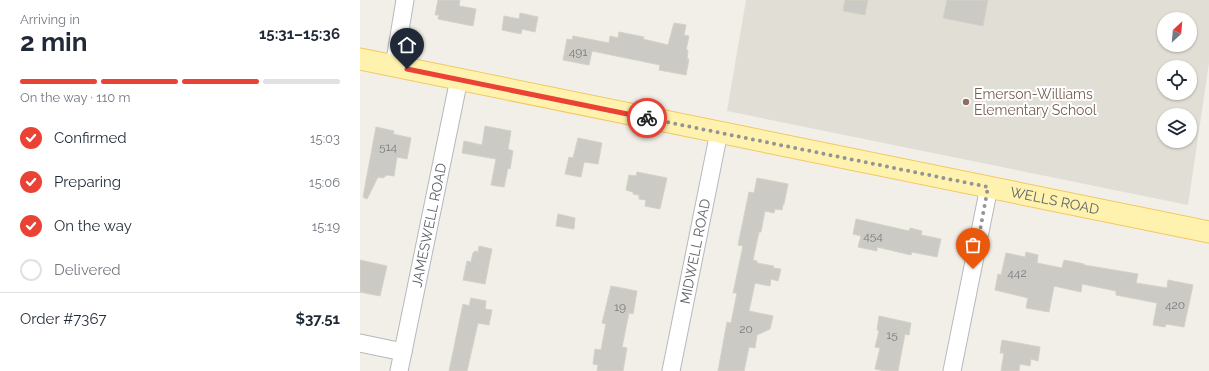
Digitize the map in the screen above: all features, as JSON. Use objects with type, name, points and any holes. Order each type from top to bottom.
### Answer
[{"type":"main road","name":"WELLS ROAD","points":[[360,59],[1209,232]]},
{"type":"street","points":[[394,66],[405,0]]},
{"type":"street","name":"JAMESWELL ROAD","points":[[399,371],[459,79]]},
{"type":"street","name":"MIDWELL ROAD","points":[[671,371],[719,132]]},
{"type":"street","points":[[952,371],[988,187]]},
{"type":"street","points":[[360,343],[403,352]]},
{"type":"shaded area","name":"Emerson-Williams Elementary School","points":[[746,0],[1209,0],[1209,63],[1197,144],[1197,108],[1157,108],[1157,148],[1196,148],[1188,205],[727,111]]},
{"type":"building","points":[[438,0],[460,0],[459,6],[476,9],[473,26],[438,19],[439,15],[435,15]]},
{"type":"building","points":[[845,0],[868,0],[865,15],[843,11]]},
{"type":"building","points":[[947,0],[988,0],[983,26],[943,18]]},
{"type":"building","points":[[520,13],[538,17],[535,32],[522,29],[521,34],[502,30],[504,16],[519,19]]},
{"type":"building","points":[[674,23],[686,25],[684,35],[689,36],[686,50],[688,50],[687,59],[689,59],[686,75],[659,70],[660,65],[592,51],[589,65],[563,60],[567,39],[572,40],[573,36],[609,43],[610,36],[618,38],[619,32],[644,37],[643,39],[668,45]]},
{"type":"building","points":[[485,126],[511,131],[508,149],[513,151],[510,169],[508,168],[504,187],[491,185],[496,159],[462,153],[464,141],[482,145]]},
{"type":"building","points":[[376,127],[394,131],[393,134],[411,138],[407,159],[397,157],[394,176],[387,175],[383,178],[378,177],[367,199],[363,197]]},
{"type":"building","points":[[578,138],[602,143],[598,164],[584,162],[581,177],[565,174],[569,157],[573,158]]},
{"type":"building","points":[[637,172],[667,178],[660,209],[645,206],[646,200],[639,199],[639,195],[633,194],[633,192],[626,190],[629,175],[636,176]]},
{"type":"building","points":[[757,178],[788,184],[782,210],[775,209],[774,213],[765,211],[753,260],[757,261],[757,263],[774,266],[773,268],[781,269],[778,281],[771,279],[770,286],[755,283],[749,311],[773,316],[770,329],[757,335],[755,348],[749,347],[744,371],[718,371],[727,322],[731,323],[737,293],[733,293],[743,246],[738,245],[749,192],[754,193]]},
{"type":"building","points":[[558,214],[575,218],[574,229],[556,226]]},
{"type":"building","points":[[856,219],[909,231],[910,228],[922,231],[921,235],[941,239],[937,257],[912,252],[911,255],[877,247],[877,251],[858,247],[861,236],[853,234]]},
{"type":"building","points":[[479,246],[492,249],[485,284],[463,280],[467,261],[471,262],[473,253],[475,251],[478,252]]},
{"type":"building","points":[[1026,252],[1038,255],[1037,263],[1062,268],[1064,260],[1138,274],[1136,283],[1167,288],[1168,280],[1193,285],[1184,327],[1166,324],[1165,327],[1153,325],[1157,303],[1116,295],[1116,291],[1082,284],[1081,292],[1054,286],[1049,312],[1026,308],[1028,298],[995,290],[998,274],[1001,275],[1006,253],[1025,257]]},
{"type":"building","points":[[360,260],[387,266],[380,296],[360,292]]},
{"type":"building","points":[[611,286],[637,291],[633,314],[629,313],[622,347],[627,348],[623,371],[597,371],[598,365],[593,364],[595,349],[601,350],[606,324],[602,323]]},
{"type":"building","points":[[471,298],[486,301],[485,309],[492,310],[489,325],[478,323],[467,371],[449,371],[463,304],[469,306]]},
{"type":"building","points":[[879,316],[911,323],[909,335],[905,334],[898,371],[875,369],[880,348],[875,347],[879,331],[877,330]]},
{"type":"building","points":[[1002,340],[1040,347],[1038,361],[1031,359],[1030,366],[1020,364],[1019,371],[1001,371],[1004,353],[1000,353]]},
{"type":"way so far","points":[[647,118],[988,187],[973,269]]},
{"type":"place","name":"Emerson-Williams Elementary School","points":[[966,102]]},
{"type":"route","points":[[407,69],[647,118]]}]
